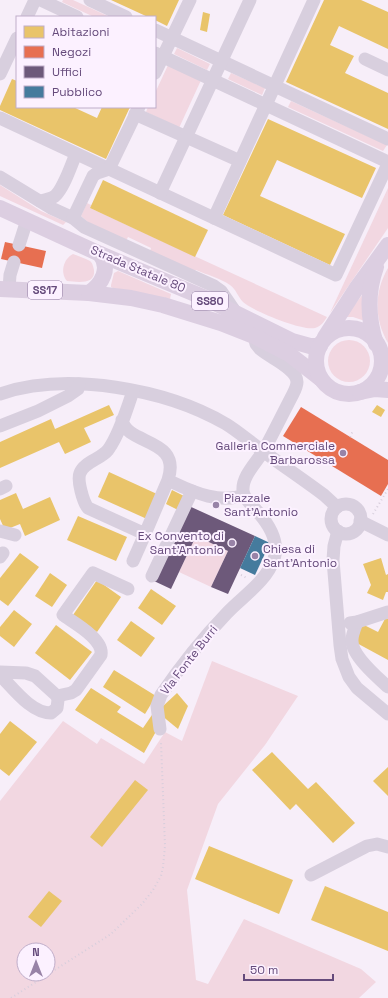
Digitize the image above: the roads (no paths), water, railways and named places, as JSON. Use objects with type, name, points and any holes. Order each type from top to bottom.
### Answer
[{"type":"main road","name":"Strada Statale 80","points":[[0,208],[100,254],[140,270],[236,313],[292,341],[310,346],[321,344]]},
{"type":"main road","points":[[384,251],[356,289],[321,344],[316,362],[321,379],[329,387],[339,393],[351,394],[372,390],[387,390]]},
{"type":"main road","points":[[359,392],[370,386],[380,372],[381,350],[371,320],[370,295],[374,273],[384,251]]},
{"type":"main road","points":[[89,293],[98,286],[104,275],[104,263],[100,254]]},
{"type":"main road","name":"SS17","points":[[4,289],[89,293],[145,300],[221,323],[254,336],[289,354],[321,379]]},
{"type":"main road","points":[[321,344],[336,331],[350,329],[363,332],[370,337],[381,350]]},
{"type":"street","points":[[27,16],[35,0]]},
{"type":"street","points":[[41,0],[75,16]]},
{"type":"street","points":[[90,0],[124,16]]},
{"type":"street","points":[[156,68],[159,55],[172,38],[190,0]]},
{"type":"street","points":[[160,193],[250,0]]},
{"type":"street","points":[[214,218],[314,0]]},
{"type":"street","points":[[156,30],[388,139]]},
{"type":"street","points":[[0,74],[16,40]]},
{"type":"street","points":[[0,118],[336,275],[388,163],[159,55]]},
{"type":"street","points":[[365,59],[388,70]]},
{"type":"street","points":[[73,218],[93,176],[109,169],[137,111],[186,137],[240,161]]},
{"type":"street","points":[[40,201],[56,195],[76,154]]},
{"type":"street","points":[[0,177],[51,208],[73,218],[84,227],[214,286],[221,291],[236,313]]},
{"type":"street","points":[[19,245],[28,220]]},
{"type":"street","points":[[4,289],[14,262]]},
{"type":"street","points":[[174,483],[206,495],[235,498],[244,495],[243,488],[245,480],[263,451],[293,394],[297,383],[294,373],[260,349],[256,344],[254,336]]},
{"type":"street","points":[[0,426],[38,411],[68,396],[78,389],[79,384]]},
{"type":"street","points":[[0,394],[40,385],[79,384],[107,386],[133,391],[173,402],[220,421],[238,432],[333,502],[337,507]]},
{"type":"street","points":[[133,391],[109,449],[101,457],[82,469],[79,474],[79,480],[84,502],[88,508],[145,534]]},
{"type":"street","points":[[122,420],[127,429],[161,448],[169,462],[170,471],[168,480],[133,561]]},
{"type":"street","points":[[152,576],[192,490]]},
{"type":"street","name":"Via Fonte Burri","points":[[160,728],[157,706],[160,695],[203,641],[264,576],[274,560],[276,550],[271,532],[262,516],[244,495]]},
{"type":"street","points":[[364,522],[356,530],[342,533],[334,528],[331,514],[337,507],[346,504],[355,508],[364,522],[388,535]]},
{"type":"street","points":[[0,531],[15,535]]},
{"type":"street","points":[[338,531],[334,546],[333,560],[342,659],[349,677],[362,693],[388,714]]},
{"type":"street","points":[[57,696],[71,693],[76,690],[101,655],[102,651],[98,643],[90,635],[63,615],[93,573],[128,589]]},
{"type":"street","points":[[338,623],[357,622],[388,612]]},
{"type":"street","points":[[357,622],[352,641],[353,647],[369,671],[388,687]]},
{"type":"street","points":[[0,672],[31,674],[40,680],[57,696],[58,705],[51,713],[41,712],[18,694],[0,675]]},
{"type":"street","points":[[311,875],[367,846],[377,844],[388,847]]},
{"type":"place","name":"Galleria Commerciale Barbarossa","points":[[343,453]]},
{"type":"place","name":"Piazzale Sant'Antonio","points":[[216,505]]},
{"type":"place","name":"Ex Convento di Sant'Antonio","points":[[232,543]]},
{"type":"place","name":"Chiesa di Sant'Antonio","points":[[255,556]]}]
